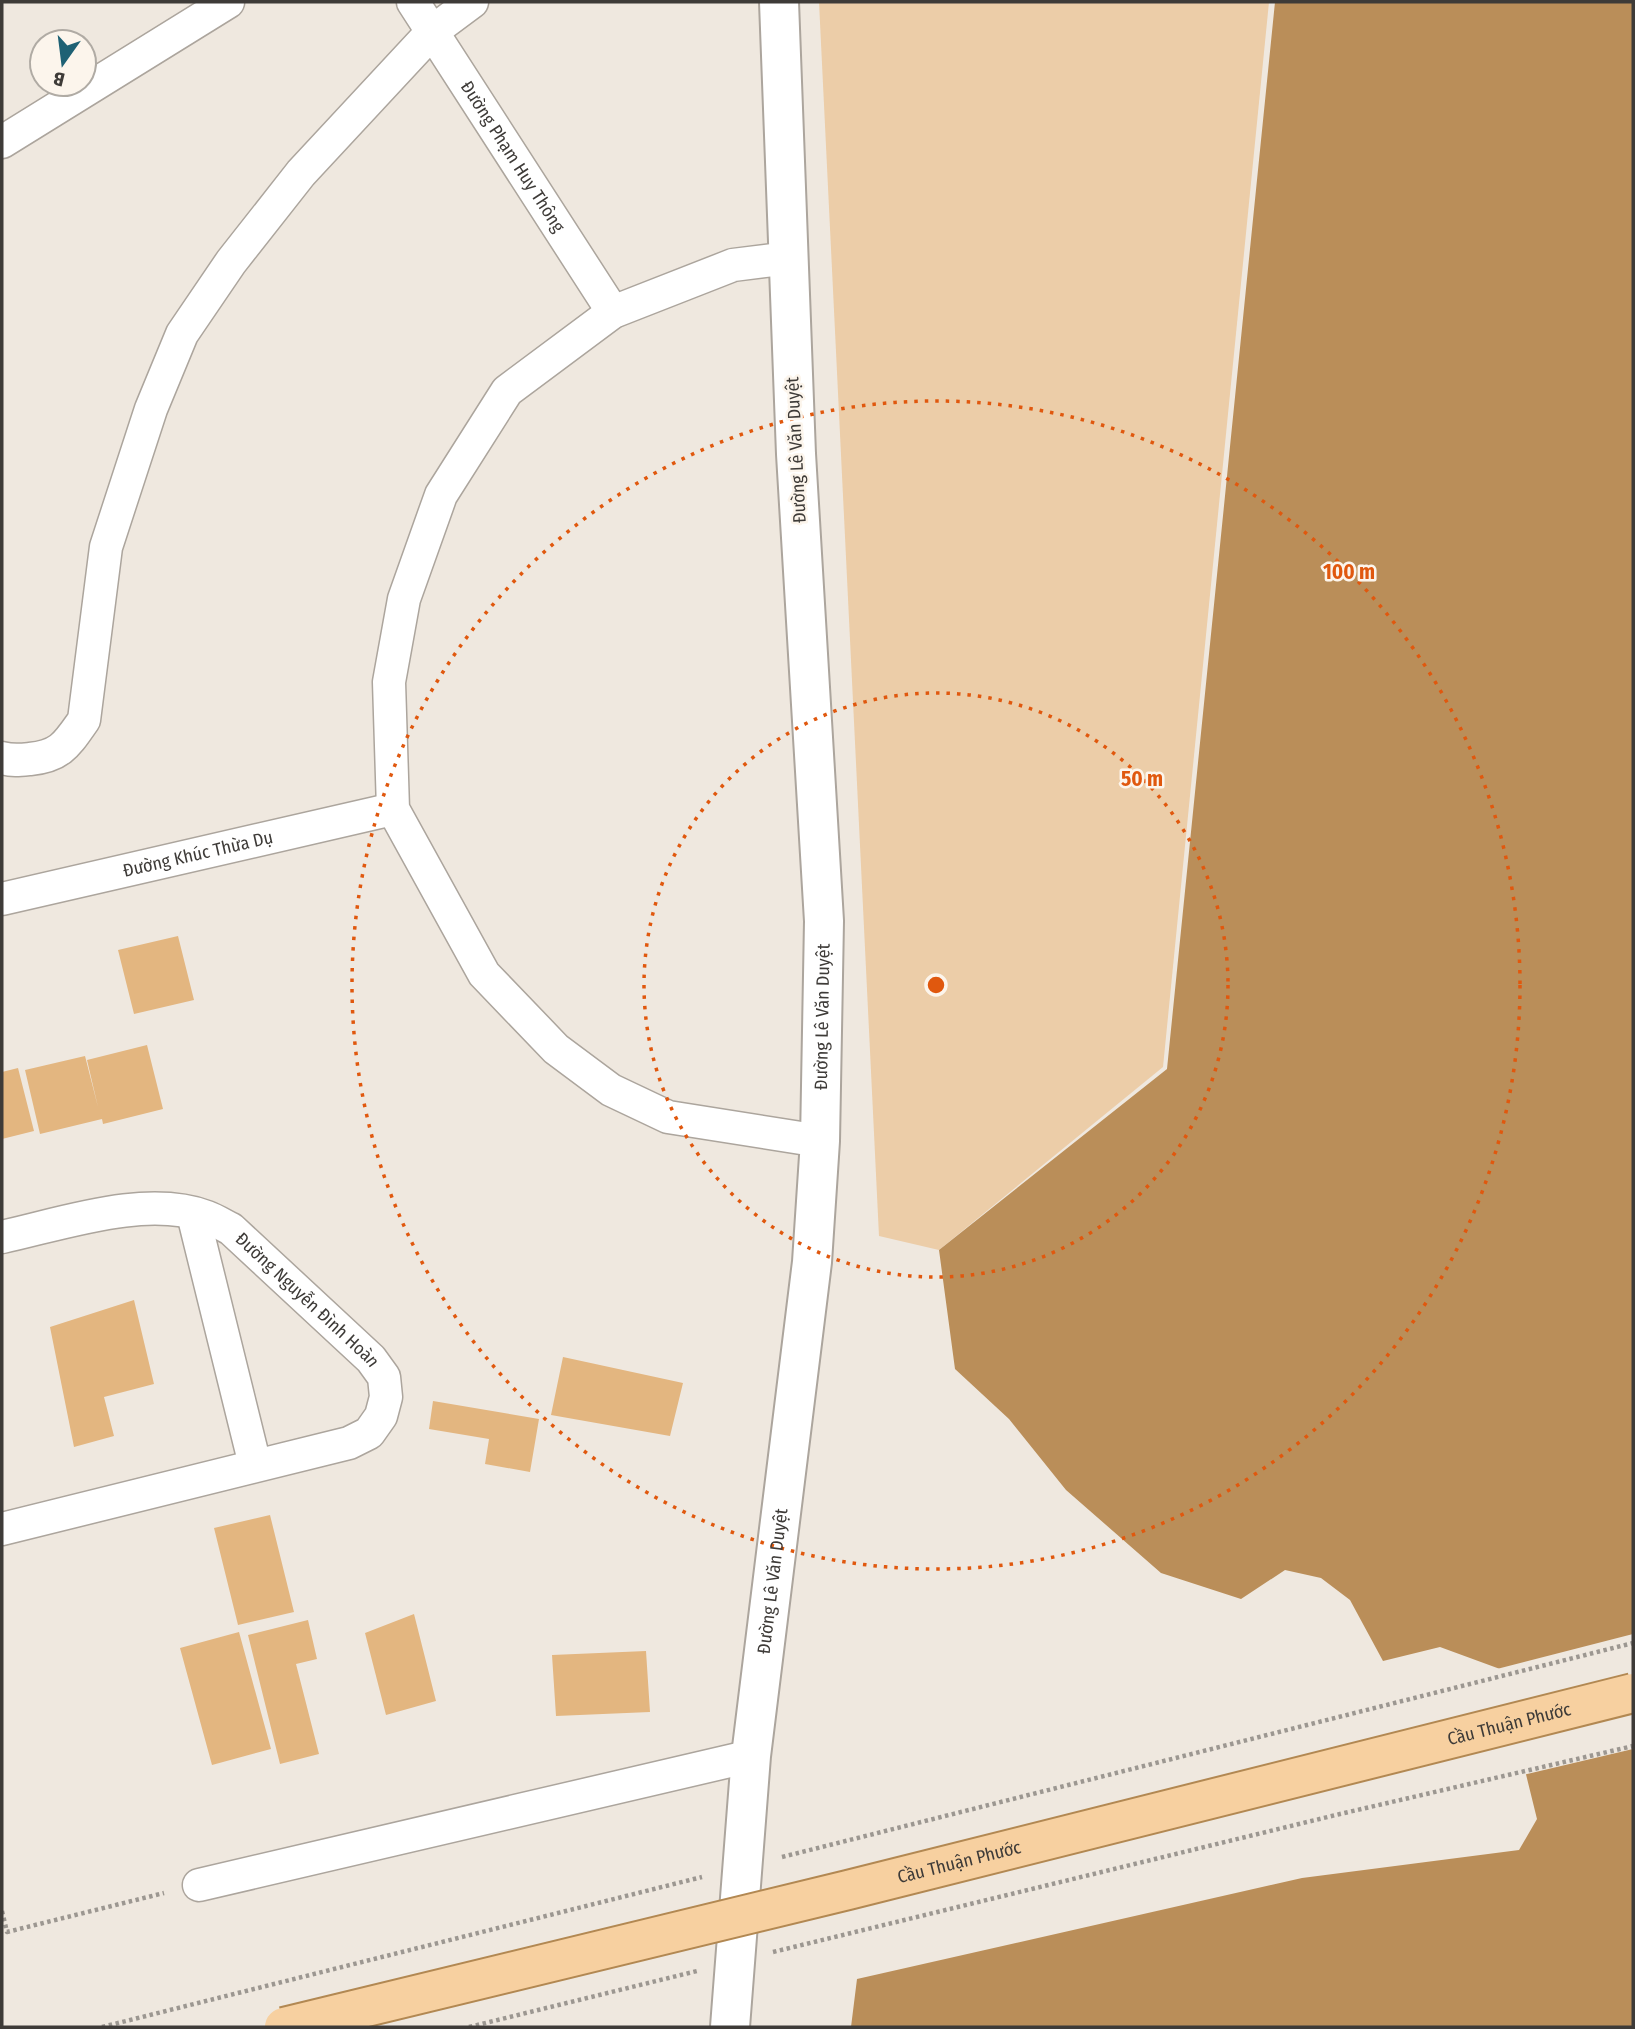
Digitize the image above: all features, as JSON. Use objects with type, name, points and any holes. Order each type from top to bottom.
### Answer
[{"type":"main road","name":"Cầu Thuận Phước","points":[[284,2027],[848,1890],[1633,1693]]},
{"type":"street","points":[[2,142],[228,2]]},
{"type":"street","name":"Đường Phạm Huy Thông","points":[[413,2],[613,312]]},
{"type":"street","points":[[2,758],[10,761],[51,757],[71,740],[84,720],[106,547],[151,409],[182,334],[231,262],[301,173],[433,31],[472,2]]},
{"type":"street","name":"Đường Lê Văn Duyệt","points":[[730,2027],[751,1756],[812,1262],[820,1141],[824,922],[796,454],[779,2]]},
{"type":"street","points":[[789,258],[733,265],[613,312],[507,391],[441,495],[404,599],[389,682],[393,809],[484,974],[556,1049],[611,1090],[668,1117],[820,1141]]},
{"type":"street","name":"Đường Khúc Thừa Dụ","points":[[2,899],[393,809]]},
{"type":"street","name":"Đường Nguyễn Đình Hoàn","points":[[2,1237],[110,1213],[171,1210],[205,1216],[231,1229],[371,1359],[384,1377],[386,1398],[381,1416],[369,1433],[349,1443],[2,1529]]},
{"type":"street","points":[[193,1214],[255,1465]]},
{"type":"street","points":[[199,1885],[751,1756]]},
{"type":"path","points":[[779,1858],[1633,1643]]},
{"type":"path","points":[[766,1954],[1340,1814],[1633,1746]]},
{"type":"path","points":[[102,2027],[712,1875]]},
{"type":"path","points":[[2,1911],[7,1932],[199,1885]]},
{"type":"path","points":[[469,2027],[700,1970]]},
{"type":"shaded area","points":[[819,2],[1269,2],[1163,1067],[939,1250],[879,1236]]},
{"type":"shaded area","points":[[1275,2],[1633,2],[1633,2027],[851,2027],[857,1979],[1302,1878],[1519,1850],[1537,1819],[1500,1669],[1440,1647],[1383,1661],[1350,1600],[1321,1578],[1285,1570],[1241,1599],[1161,1573],[1066,1490],[1009,1419],[955,1369],[939,1250],[1167,1069]]},
{"type":"pier","points":[[1633,1634],[1633,1749],[1523,1775],[1497,1671],[1493,1670]]},
{"type":"building","points":[[178,936],[194,1000],[134,1014],[118,950]]},
{"type":"building","points":[[147,1045],[163,1109],[103,1124],[102,1119],[40,1134],[25,1070],[85,1056],[98,1107],[87,1060]]},
{"type":"building","points":[[18,1068],[34,1131],[2,1139],[2,1072]]},
{"type":"building","points":[[134,1300],[154,1384],[104,1397],[114,1436],[74,1447],[50,1327]]},
{"type":"building","points":[[563,1357],[683,1383],[670,1436],[551,1415]]},
{"type":"building","points":[[433,1401],[539,1419],[530,1472],[485,1464],[489,1439],[429,1429]]},
{"type":"building","points":[[270,1515],[294,1612],[238,1625],[214,1528]]},
{"type":"building","points":[[414,1614],[436,1701],[386,1715],[365,1633]]},
{"type":"building","points":[[308,1620],[317,1659],[296,1664],[319,1754],[280,1764],[248,1635]]},
{"type":"building","points":[[239,1632],[271,1749],[212,1765],[180,1648]]},
{"type":"building","points":[[646,1651],[650,1712],[556,1716],[552,1655]]}]
